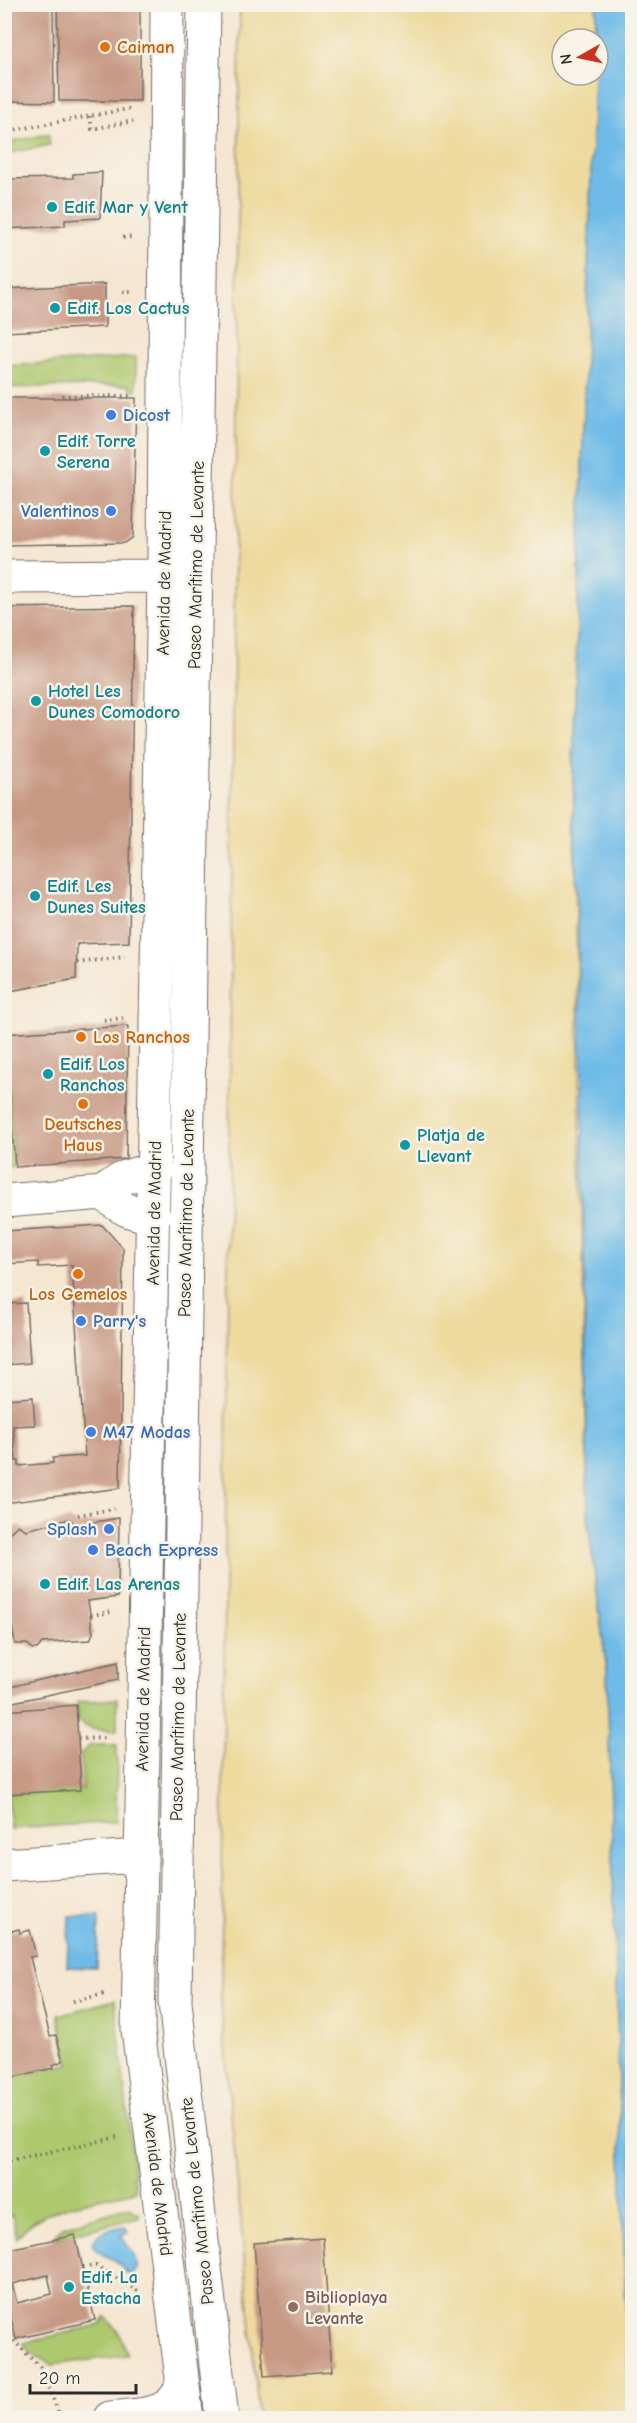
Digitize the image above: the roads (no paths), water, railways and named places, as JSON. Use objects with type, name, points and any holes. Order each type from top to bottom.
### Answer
[{"type":"street","name":"Avenida de Madrid","points":[[167,4],[164,576],[154,1216],[139,1856],[138,2029],[187,2418]]},
{"type":"street","name":"Paseo Marítimo de Levante","points":[[204,4],[175,2002],[222,2418]]},
{"type":"street","points":[[8,592],[164,576]]},
{"type":"street","points":[[4,1201],[104,1193],[115,1182],[134,1173],[154,1170]]},
{"type":"street","points":[[104,1193],[117,1206],[125,1210],[154,1216]]},
{"type":"street","points":[[4,1865],[139,1856]]},
{"type":"street","points":[[122,2418],[160,2411],[172,2404],[178,2396],[182,2383]]},
{"type":"water","points":[[632,4],[632,2418],[625,2284],[607,1672],[588,1522],[582,1078],[573,769],[594,87],[610,87],[610,27],[597,27],[596,5]]},
{"type":"water","points":[[69,1916],[99,1917],[97,1968],[67,1967]]},
{"type":"water","points":[[125,2226],[128,2231],[121,2236],[133,2253],[138,2267],[132,2275],[125,2272],[114,2260],[100,2253],[92,2244],[101,2233]]},
{"type":"place","name":"Caiman","points":[[105,47]]},
{"type":"place","name":"Edif. Mar y Vent","points":[[52,207]]},
{"type":"place","name":"Edif. Los Cactus","points":[[55,308]]},
{"type":"place","name":"Dicost","points":[[111,415]]},
{"type":"place","name":"Edif. Torre Serena","points":[[45,451]]},
{"type":"place","name":"Valentinos","points":[[111,511]]},
{"type":"place","name":"Hotel Les Dunes Comodoro","points":[[36,701]]},
{"type":"place","name":"Edif. Les Dunes Suites","points":[[35,896]]},
{"type":"place","name":"Los Ranchos","points":[[81,1037]]},
{"type":"place","name":"Edif. Los Ranchos","points":[[48,1074]]},
{"type":"place","name":"Deutsches Haus","points":[[83,1104]]},
{"type":"place","name":"Platja de Llevant","points":[[405,1145]]},
{"type":"place","name":"Los Gemelos","points":[[78,1274]]},
{"type":"place","name":"Parry's","points":[[81,1321]]},
{"type":"place","name":"M47 Modas","points":[[91,1432]]},
{"type":"place","name":"Splash","points":[[109,1529]]},
{"type":"place","name":"Beach Express","points":[[93,1550]]},
{"type":"place","name":"Edif. Las Arenas","points":[[45,1584]]},
{"type":"place","name":"Edif. La Estacha","points":[[69,2287]]},
{"type":"place","name":"Biblioplaya Levante","points":[[293,2307]]}]
